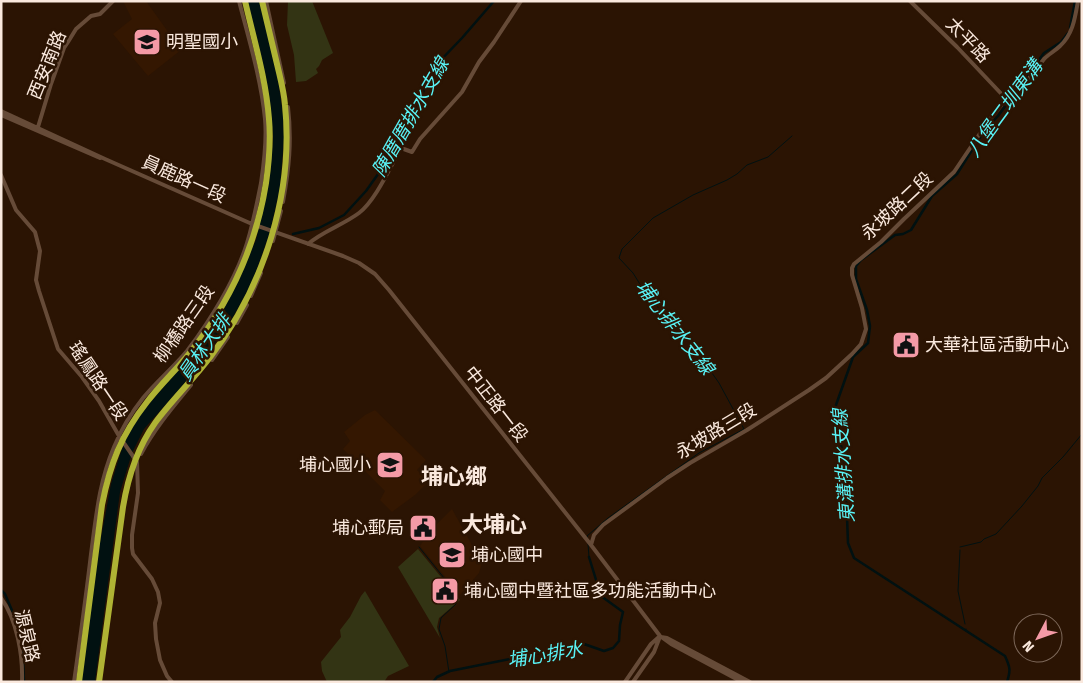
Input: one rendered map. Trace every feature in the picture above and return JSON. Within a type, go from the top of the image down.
[{"type":"highway","points":[[79,682],[102,505],[118,449],[131,425],[148,401],[188,355],[210,326],[239,274],[251,244],[261,208],[268,169],[269,121],[263,76],[250,21],[242,1]]},
{"type":"highway","points":[[100,682],[122,507],[132,468],[141,447],[155,423],[211,356],[239,314],[266,252],[279,205],[287,140],[285,103],[262,1]]},
{"type":"main road","name":"西安南路","points":[[38,127],[64,48],[76,29],[91,16],[100,14],[113,1]]},
{"type":"main road","name":"柳橋路三段","points":[[74,682],[100,487],[109,460],[119,436],[134,410],[186,352],[206,324],[239,263],[252,224],[263,169],[266,121],[242,1]]},
{"type":"main road","points":[[100,682],[125,507],[136,460],[160,422],[214,357],[242,314],[258,283],[274,232],[289,172],[291,137],[288,103],[283,71],[266,1]]},
{"type":"main road","points":[[308,244],[316,237],[358,214],[366,206],[401,148],[412,152],[420,139],[462,92],[479,62],[521,1]]},
{"type":"main road","name":"太平路","points":[[910,1],[1010,103],[1044,59],[1069,36],[1074,23],[1078,1]]},
{"type":"main road","name":"永坡路二段","points":[[861,344],[866,329],[852,276],[854,264],[881,242],[954,172],[987,123],[1006,99]]},
{"type":"main road","name":"員鹿路一段","points":[[1,113],[38,127],[105,159],[258,226]]},
{"type":"main road","name":"員鹿路一段","points":[[1,113],[97,158],[105,159]]},
{"type":"main road","name":"瑤鳳路一段","points":[[1,175],[16,210],[35,232],[40,251],[36,280],[38,291],[58,349],[82,377],[99,401],[123,443],[136,460]]},
{"type":"main road","name":"中正路一段","points":[[258,226],[359,263],[375,274],[591,545],[660,636]]},
{"type":"main road","name":"永坡路三段","points":[[591,545],[594,535],[621,511],[690,463],[748,430],[809,390],[826,378],[861,344]]},
{"type":"main road","points":[[136,460],[138,493],[132,548],[133,554],[152,579],[158,592],[160,602],[155,623],[156,639],[164,668],[172,682]]},
{"type":"main road","name":"源泉路","points":[[1,598],[5,603],[18,639],[22,682]]},
{"type":"main road","points":[[625,682],[651,644],[660,636]]},
{"type":"main road","points":[[633,682],[654,652],[660,636]]},
{"type":"main road","points":[[660,636],[671,644],[742,682]]},
{"type":"main road","points":[[660,636],[750,682]]},
{"type":"shaded area","name":"明聖國小","points":[[123,1],[146,1],[181,50],[148,76],[113,34],[132,19]]},
{"type":"shaded area","points":[[288,1],[312,1],[333,53],[322,60],[316,69],[318,73],[306,81],[296,82],[294,55],[287,25]]},
{"type":"shaded area","name":"埔心國小","points":[[375,410],[426,460],[417,470],[428,482],[415,495],[392,512],[380,500],[385,491],[343,449],[350,441],[344,432],[365,415]]},
{"type":"shaded area","name":"埔心國中","points":[[452,509],[482,563],[479,573],[460,595],[420,546],[429,532]]},
{"type":"shaded area","points":[[418,549],[460,600],[439,618],[437,627],[440,638],[398,567]]},
{"type":"shaded area","points":[[365,591],[409,666],[388,676],[384,682],[327,682],[322,671],[321,662],[341,637],[340,630]]},
{"type":"water","name":"員林大排","points":[[246,1],[260,1],[278,80],[283,114],[284,138],[280,188],[270,232],[252,283],[228,326],[183,385],[144,429],[132,453],[120,492],[95,682],[81,682],[96,564],[111,484],[124,442],[135,420],[190,356],[223,311],[256,240],[270,175],[273,137],[268,92]]},
{"type":"waterway","name":"陳厝厝排水支線","points":[[293,234],[319,228],[344,215],[366,191],[393,153],[437,64],[494,1]]},
{"type":"waterway","name":"八堡二圳東溝","points":[[1070,28],[1075,1]]},
{"type":"waterway","name":"東溝排水支線","points":[[1007,682],[1009,669],[1005,656],[854,558],[848,543],[845,465],[836,421],[836,405],[853,357],[868,343],[870,326],[867,310],[856,279],[856,266],[861,260],[895,235],[911,230],[932,196],[957,174],[984,131],[998,116],[1044,53],[1061,42],[1068,33]]},
{"type":"waterway","name":"埔心排水支線","points":[[587,538],[608,518],[699,453],[744,429],[719,383],[686,336],[648,297],[633,273],[619,258],[622,249],[653,218],[693,195],[727,180],[747,165],[768,157],[792,136]]},
{"type":"waterway","points":[[960,547],[981,542],[996,534],[1022,506],[1042,478],[1082,434]]},
{"type":"waterway","name":"埔心排水支線","points":[[588,544],[589,557]]},
{"type":"waterway","points":[[419,547],[453,589],[457,598],[456,604],[441,618],[439,629],[445,646],[449,672]]},
{"type":"waterway","points":[[960,550],[958,591],[965,624]]},
{"type":"waterway","name":"埔心排水","points":[[433,682],[437,677],[450,671],[584,644],[604,651],[613,648],[619,641],[623,612],[601,596],[589,557]]},
{"type":"waterway","points":[[1,590],[5,594],[22,634],[24,682]]},
{"type":"place","name":"明聖國小","points":[[147,42]]},
{"type":"place","name":"大華社區活動中心","points":[[906,345]]},
{"type":"place","name":"埔心國小","points":[[390,465]]},
{"type":"place","name":"埔心郵局","points":[[423,528]]},
{"type":"place","name":"埔心國中","points":[[452,555]]},
{"type":"place","name":"埔心國中暨社區多功能活動中心","points":[[445,591]]},
{"type":"district","name":"埔心鄉","points":[[454,476]]},
{"type":"district","name":"大埔心","points":[[494,524]]}]
